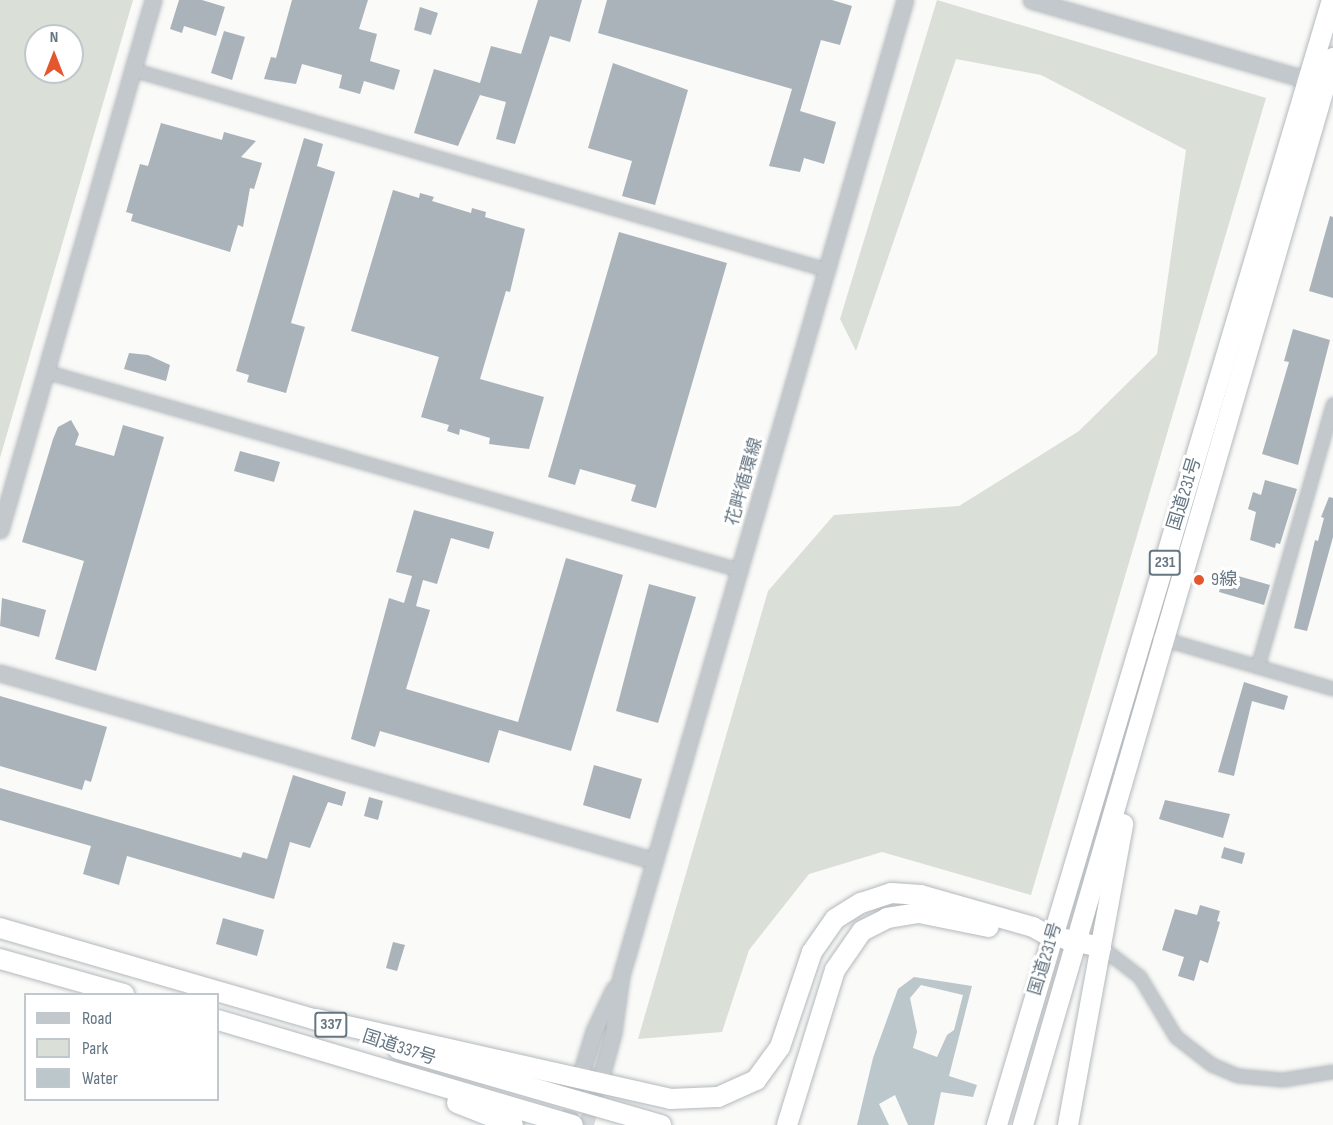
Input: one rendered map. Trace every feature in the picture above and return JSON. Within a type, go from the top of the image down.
[{"type":"highway","name":"国道231号","points":[[1322,84],[1332,0]]},
{"type":"highway","name":"国道231号","points":[[997,1125],[1053,938],[1153,637],[1322,84],[1333,58]]},
{"type":"highway","name":"国道231号","points":[[1068,1125],[1138,735],[1153,637]]},
{"type":"highway","name":"国道231号","points":[[1023,1125],[1138,735]]},
{"type":"highway","points":[[316,1019],[670,1099],[718,1097],[756,1080],[774,1055],[812,951],[835,919],[861,903],[891,893],[921,895],[1033,927],[1053,938]]},
{"type":"highway","points":[[787,1125],[835,970],[861,931],[887,918],[919,913],[1033,938],[1076,940],[1101,947]]},
{"type":"highway","name":"国道337号","points":[[0,928],[316,1019],[407,1052],[661,1125]]},
{"type":"highway","points":[[0,959],[120,993]]},
{"type":"highway","name":"国道337号","points":[[219,1020],[318,1047],[573,1125]]},
{"type":"highway","points":[[318,1047],[513,1125]]},
{"type":"street","points":[[0,530],[153,0]]},
{"type":"street","name":"花畔循環線","points":[[602,1073],[613,1033],[621,976],[905,0]]},
{"type":"street","points":[[1031,0],[1322,84]]},
{"type":"street","points":[[133,70],[827,270]]},
{"type":"street","points":[[46,372],[739,570]]},
{"type":"street","points":[[1258,667],[1333,405]]},
{"type":"street","points":[[1153,637],[1333,689]]},
{"type":"street","points":[[0,673],[655,861]]},
{"type":"street","points":[[1101,947],[1140,977],[1176,1037],[1212,1065],[1239,1076],[1283,1080],[1333,1072]]},
{"type":"street","name":"花畔循環線","points":[[583,1067],[594,1031],[621,976]]},
{"type":"green space","points":[[0,0],[133,0],[0,458]]},
{"type":"green space","points":[[937,0],[1266,98],[1031,895],[882,852],[809,874],[749,950],[722,1032],[638,1039],[768,591],[834,515],[959,506],[1079,431],[1157,354],[1186,150],[1041,75],[956,59],[856,351],[840,319]]},
{"type":"water","points":[[914,977],[972,986],[949,1076],[977,1085],[973,1097],[941,1092],[934,1125],[908,1125],[895,1095],[879,1104],[889,1125],[857,1125],[873,1058],[898,989]],"holes":[[[921,985],[963,995],[954,1030],[947,1035],[937,1057],[913,1048],[917,1032],[910,998]]]},
{"type":"building","points":[[179,0],[202,0],[225,7],[216,36],[184,26],[182,33],[170,29]]},
{"type":"building","points":[[292,0],[368,0],[359,29],[377,34],[370,61],[400,70],[394,90],[364,81],[360,94],[339,88],[342,75],[302,64],[296,84],[264,79],[271,57],[276,58]]},
{"type":"building","points":[[538,0],[582,0],[570,42],[550,36],[515,144],[496,139],[506,102],[480,95],[458,146],[414,133],[434,69],[480,83],[491,46],[521,54]]},
{"type":"building","points":[[607,0],[832,0],[852,6],[840,45],[821,40],[800,111],[836,122],[824,164],[804,158],[800,172],[769,166],[792,89],[598,33]]},
{"type":"building","points":[[420,7],[438,13],[431,35],[414,30]]},
{"type":"building","points":[[224,31],[245,37],[232,80],[211,73]]},
{"type":"building","points":[[613,63],[688,90],[655,205],[622,196],[632,161],[588,148]]},
{"type":"building","points":[[161,123],[222,140],[224,132],[256,141],[241,157],[262,163],[254,189],[250,188],[243,227],[238,225],[230,252],[131,221],[133,214],[126,212],[140,164],[148,166]]},
{"type":"building","points":[[304,138],[323,144],[317,166],[335,172],[291,323],[305,327],[286,393],[247,382],[249,375],[236,371]]},
{"type":"building","points":[[393,190],[419,198],[420,193],[434,197],[432,201],[471,213],[472,208],[486,212],[485,217],[525,229],[510,292],[506,291],[480,379],[544,397],[529,449],[489,444],[490,438],[460,429],[459,435],[447,431],[449,425],[421,417],[439,357],[351,331]]},
{"type":"building","points":[[1330,216],[1333,217],[1333,298],[1309,291]]},
{"type":"building","points":[[619,232],[727,263],[656,508],[631,501],[636,485],[580,469],[575,485],[548,477]]},
{"type":"building","points":[[1293,329],[1330,340],[1298,465],[1262,454],[1289,362],[1284,361]]},
{"type":"building","points":[[129,353],[148,355],[170,365],[166,381],[124,369]]},
{"type":"building","points":[[71,420],[79,434],[75,445],[114,456],[123,425],[164,437],[96,671],[55,659],[84,561],[22,542],[53,439],[58,427]]},
{"type":"building","points":[[240,451],[280,462],[274,482],[234,471]]},
{"type":"building","points":[[1265,480],[1297,489],[1280,544],[1276,543],[1275,548],[1250,540],[1256,512],[1248,509],[1253,492],[1261,495]]},
{"type":"building","points":[[1329,497],[1333,498],[1333,537],[1307,631],[1294,628],[1315,540],[1318,541],[1324,518],[1321,517]]},
{"type":"building","points":[[414,510],[494,532],[489,549],[451,538],[437,584],[423,580],[416,606],[430,610],[406,689],[518,722],[566,558],[623,575],[571,751],[499,730],[489,763],[380,731],[375,747],[351,739],[389,598],[404,603],[412,576],[396,572]]},
{"type":"building","points":[[1224,572],[1270,585],[1264,605],[1219,592]]},
{"type":"building","points":[[649,584],[696,597],[658,723],[616,711]]},
{"type":"building","points":[[2,598],[46,610],[39,637],[0,626]]},
{"type":"building","points":[[1244,682],[1288,696],[1284,710],[1252,701],[1234,776],[1218,772]]},
{"type":"building","points":[[0,696],[107,727],[91,782],[85,780],[82,790],[0,766]]},
{"type":"building","points":[[594,765],[642,779],[630,819],[583,805]]},
{"type":"building","points":[[293,775],[346,792],[342,806],[328,802],[310,848],[290,842],[274,899],[127,856],[119,885],[83,874],[91,846],[0,820],[0,788],[241,858],[243,852],[267,859]]},
{"type":"building","points":[[369,797],[383,801],[378,820],[364,816]]},
{"type":"building","points":[[1165,800],[1230,814],[1223,838],[1159,819]]},
{"type":"building","points":[[1224,847],[1245,853],[1242,864],[1221,858]]},
{"type":"building","points":[[1200,905],[1220,911],[1217,921],[1220,922],[1208,963],[1200,960],[1194,981],[1178,976],[1184,957],[1162,950],[1175,909],[1197,915]]},
{"type":"building","points":[[223,918],[264,930],[257,956],[216,944]]},
{"type":"building","points":[[393,942],[405,945],[397,971],[386,968]]},
{"type":"tunnel","points":[[567,1125],[582,1070]]},
{"type":"tunnel","points":[[586,1125],[602,1073]]},
{"type":"place","name":"9線","points":[[1199,580]]}]
